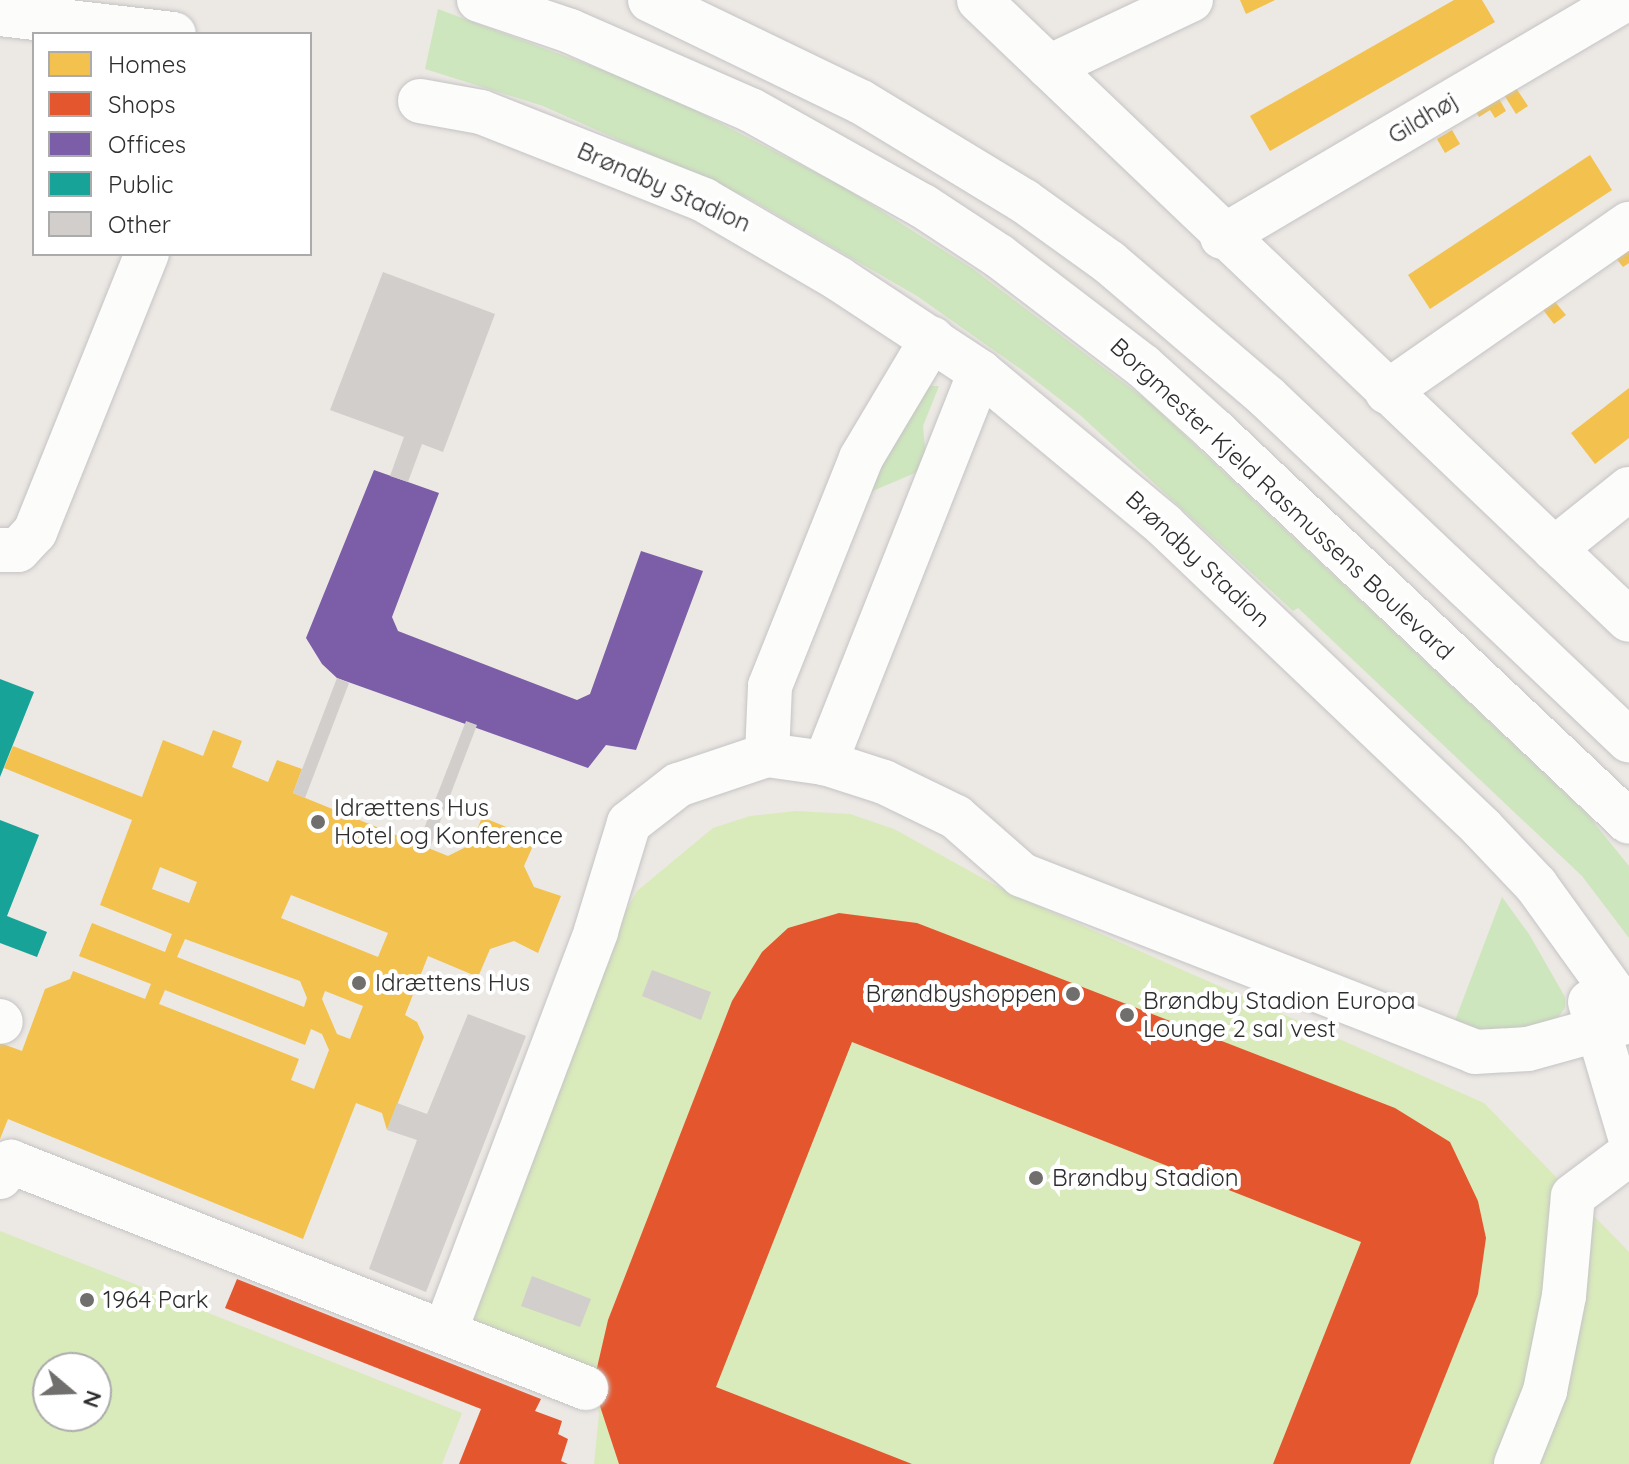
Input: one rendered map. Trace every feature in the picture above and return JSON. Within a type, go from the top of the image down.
[{"type":"street","name":"Borgmester Kjeld Rasmussens Boulevard","points":[[479,0],[579,10],[682,78],[835,154],[948,223],[1060,301],[1215,431],[1629,822]]},
{"type":"street","points":[[650,0],[861,102],[1024,201],[1109,262],[1267,397],[1629,740]]},
{"type":"street","points":[[979,0],[1222,237],[1629,620]]},
{"type":"street","points":[[1049,67],[1191,0]]},
{"type":"street","name":"Gildhøj","points":[[1222,237],[1625,0]]},
{"type":"street","points":[[0,14],[157,32]]},
{"type":"street","name":"Brøndby Stadion","points":[[420,101],[481,112],[704,200],[932,339],[980,372],[1164,525],[1482,828],[1536,885],[1569,931],[1619,1022],[1629,1134]]},
{"type":"street","points":[[1387,392],[1629,224]]},
{"type":"street","points":[[0,550],[18,550],[35,532],[146,256]]},
{"type":"street","points":[[767,755],[770,686],[861,458],[932,339]]},
{"type":"street","points":[[825,763],[980,372]]},
{"type":"street","points":[[1554,549],[1629,489]]},
{"type":"street","points":[[446,1329],[596,931],[629,823],[678,785],[767,755],[825,763],[884,782],[956,817],[1022,875],[1463,1048],[1496,1053],[1619,1022]]},
{"type":"street","points":[[1516,1464],[1545,1391],[1564,1296],[1573,1196],[1629,1154]]},
{"type":"street","points":[[0,1177],[11,1162],[446,1329],[586,1388]]},
{"type":"green space","points":[[438,9],[654,89],[842,186],[973,269],[1149,402],[1587,814],[1629,866],[1629,938],[1582,876],[1298,608],[1293,611],[1080,415],[917,296],[748,198],[543,106],[425,69]]},
{"type":"green space","points":[[929,386],[939,386],[923,426],[927,468],[863,495]]},
{"type":"green space","name":"Brøndby Stadion","points":[[796,811],[850,814],[894,829],[1013,895],[1484,1103],[1629,1252],[1629,1464],[594,1464],[599,1414],[593,1385],[460,1316],[609,942],[637,891],[713,828],[750,816]]},
{"type":"green space","points":[[1502,897],[1529,934],[1565,997],[1565,1008],[1558,1017],[1499,1042],[1451,1031]]},
{"type":"green space","name":"1964 Park","points":[[0,1231],[462,1413],[442,1464],[0,1464]]},
{"type":"building: Homes","points":[[1240,0],[1275,0],[1246,14]]},
{"type":"building: Homes","points":[[1454,0],[1482,0],[1495,22],[1270,151],[1250,116]]},
{"type":"building: Homes","points":[[1512,82],[1528,106],[1516,114],[1501,90]]},
{"type":"building: Homes","points":[[1494,90],[1506,111],[1495,118],[1490,110],[1479,117],[1471,104]]},
{"type":"building: Homes","points":[[1452,130],[1460,144],[1445,153],[1437,139]]},
{"type":"building: Homes","points":[[1590,155],[1612,190],[1430,309],[1408,275]]},
{"type":"building: Homes","points":[[1629,245],[1629,263],[1623,267],[1614,256]]},
{"type":"building: Homes","points":[[1551,297],[1566,315],[1554,324],[1540,306]]},
{"type":"building: Homes","points":[[1629,388],[1629,438],[1595,464],[1571,433]]},
{"type":"building: Homes","name":"Idrættens Hus","points":[[213,730],[242,741],[232,767],[268,782],[277,760],[302,769],[293,793],[448,856],[472,844],[482,817],[536,839],[524,866],[534,887],[561,896],[538,953],[514,941],[490,949],[478,977],[428,956],[405,1015],[417,1022],[424,1037],[387,1130],[382,1113],[356,1103],[303,1239],[8,1119],[0,1139],[0,1043],[22,1051],[45,989],[70,979],[73,971],[145,999],[151,984],[79,956],[92,923],[165,952],[172,934],[100,905],[132,820],[4,768],[13,746],[142,797],[163,740],[203,756]],"holes":[[[160,867],[197,882],[189,903],[152,889]],[[291,895],[388,933],[378,957],[281,918]],[[185,939],[300,981],[307,998],[304,1007],[177,957]],[[165,990],[305,1045],[311,1029],[322,1034],[329,1050],[314,1089],[291,1080],[299,1059],[159,1004]],[[325,991],[363,1006],[350,1039],[337,1034],[322,999]]]},
{"type":"building: Shops","points":[[839,913],[917,923],[1395,1108],[1450,1142],[1478,1201],[1486,1238],[1478,1294],[1410,1464],[1273,1464],[1361,1242],[852,1042],[716,1387],[912,1464],[619,1464],[593,1385],[608,1320],[732,1001],[762,952],[788,928]]},
{"type":"building: Shops","points":[[237,1279],[541,1399],[535,1411],[562,1421],[558,1434],[568,1439],[561,1461],[568,1464],[459,1464],[481,1409],[225,1308]]},
{"type":"building: Offices","points":[[374,470],[439,493],[392,617],[398,631],[577,700],[590,694],[641,551],[703,571],[636,750],[606,745],[588,768],[337,678],[322,664],[306,638]]},
{"type":"building: Public","points":[[0,679],[34,692],[0,777]]},
{"type":"building: Public","points":[[0,820],[39,835],[7,916],[47,932],[37,957],[0,943]]},
{"type":"building: Other","points":[[383,272],[495,314],[443,452],[422,444],[408,482],[390,476],[404,437],[330,410]]},
{"type":"building: Other","points":[[337,678],[349,683],[305,798],[293,793]]},
{"type":"building: Other","points":[[466,721],[477,725],[430,848],[418,844]]},
{"type":"building: Other","points":[[652,970],[711,992],[701,1020],[642,996]]},
{"type":"building: Other","name":"Idrættens Hus","points":[[468,1014],[526,1036],[426,1292],[369,1269],[417,1140],[387,1130],[397,1103],[427,1114]]},
{"type":"building: Other","points":[[532,1276],[591,1299],[580,1327],[521,1306]]},
{"type":"place","name":"Idrættens Hus Hotel og Konference","points":[[318,822]]},
{"type":"place","name":"Idrættens Hus","points":[[359,983]]},
{"type":"place","name":"Brøndbyshoppen","points":[[1073,994]]},
{"type":"place","name":"Brøndby Stadion Europa Lounge 2 sal vest","points":[[1127,1015]]},
{"type":"place","name":"Brøndby Stadion","points":[[1036,1178]]},
{"type":"place","name":"1964 Park","points":[[87,1300]]}]
